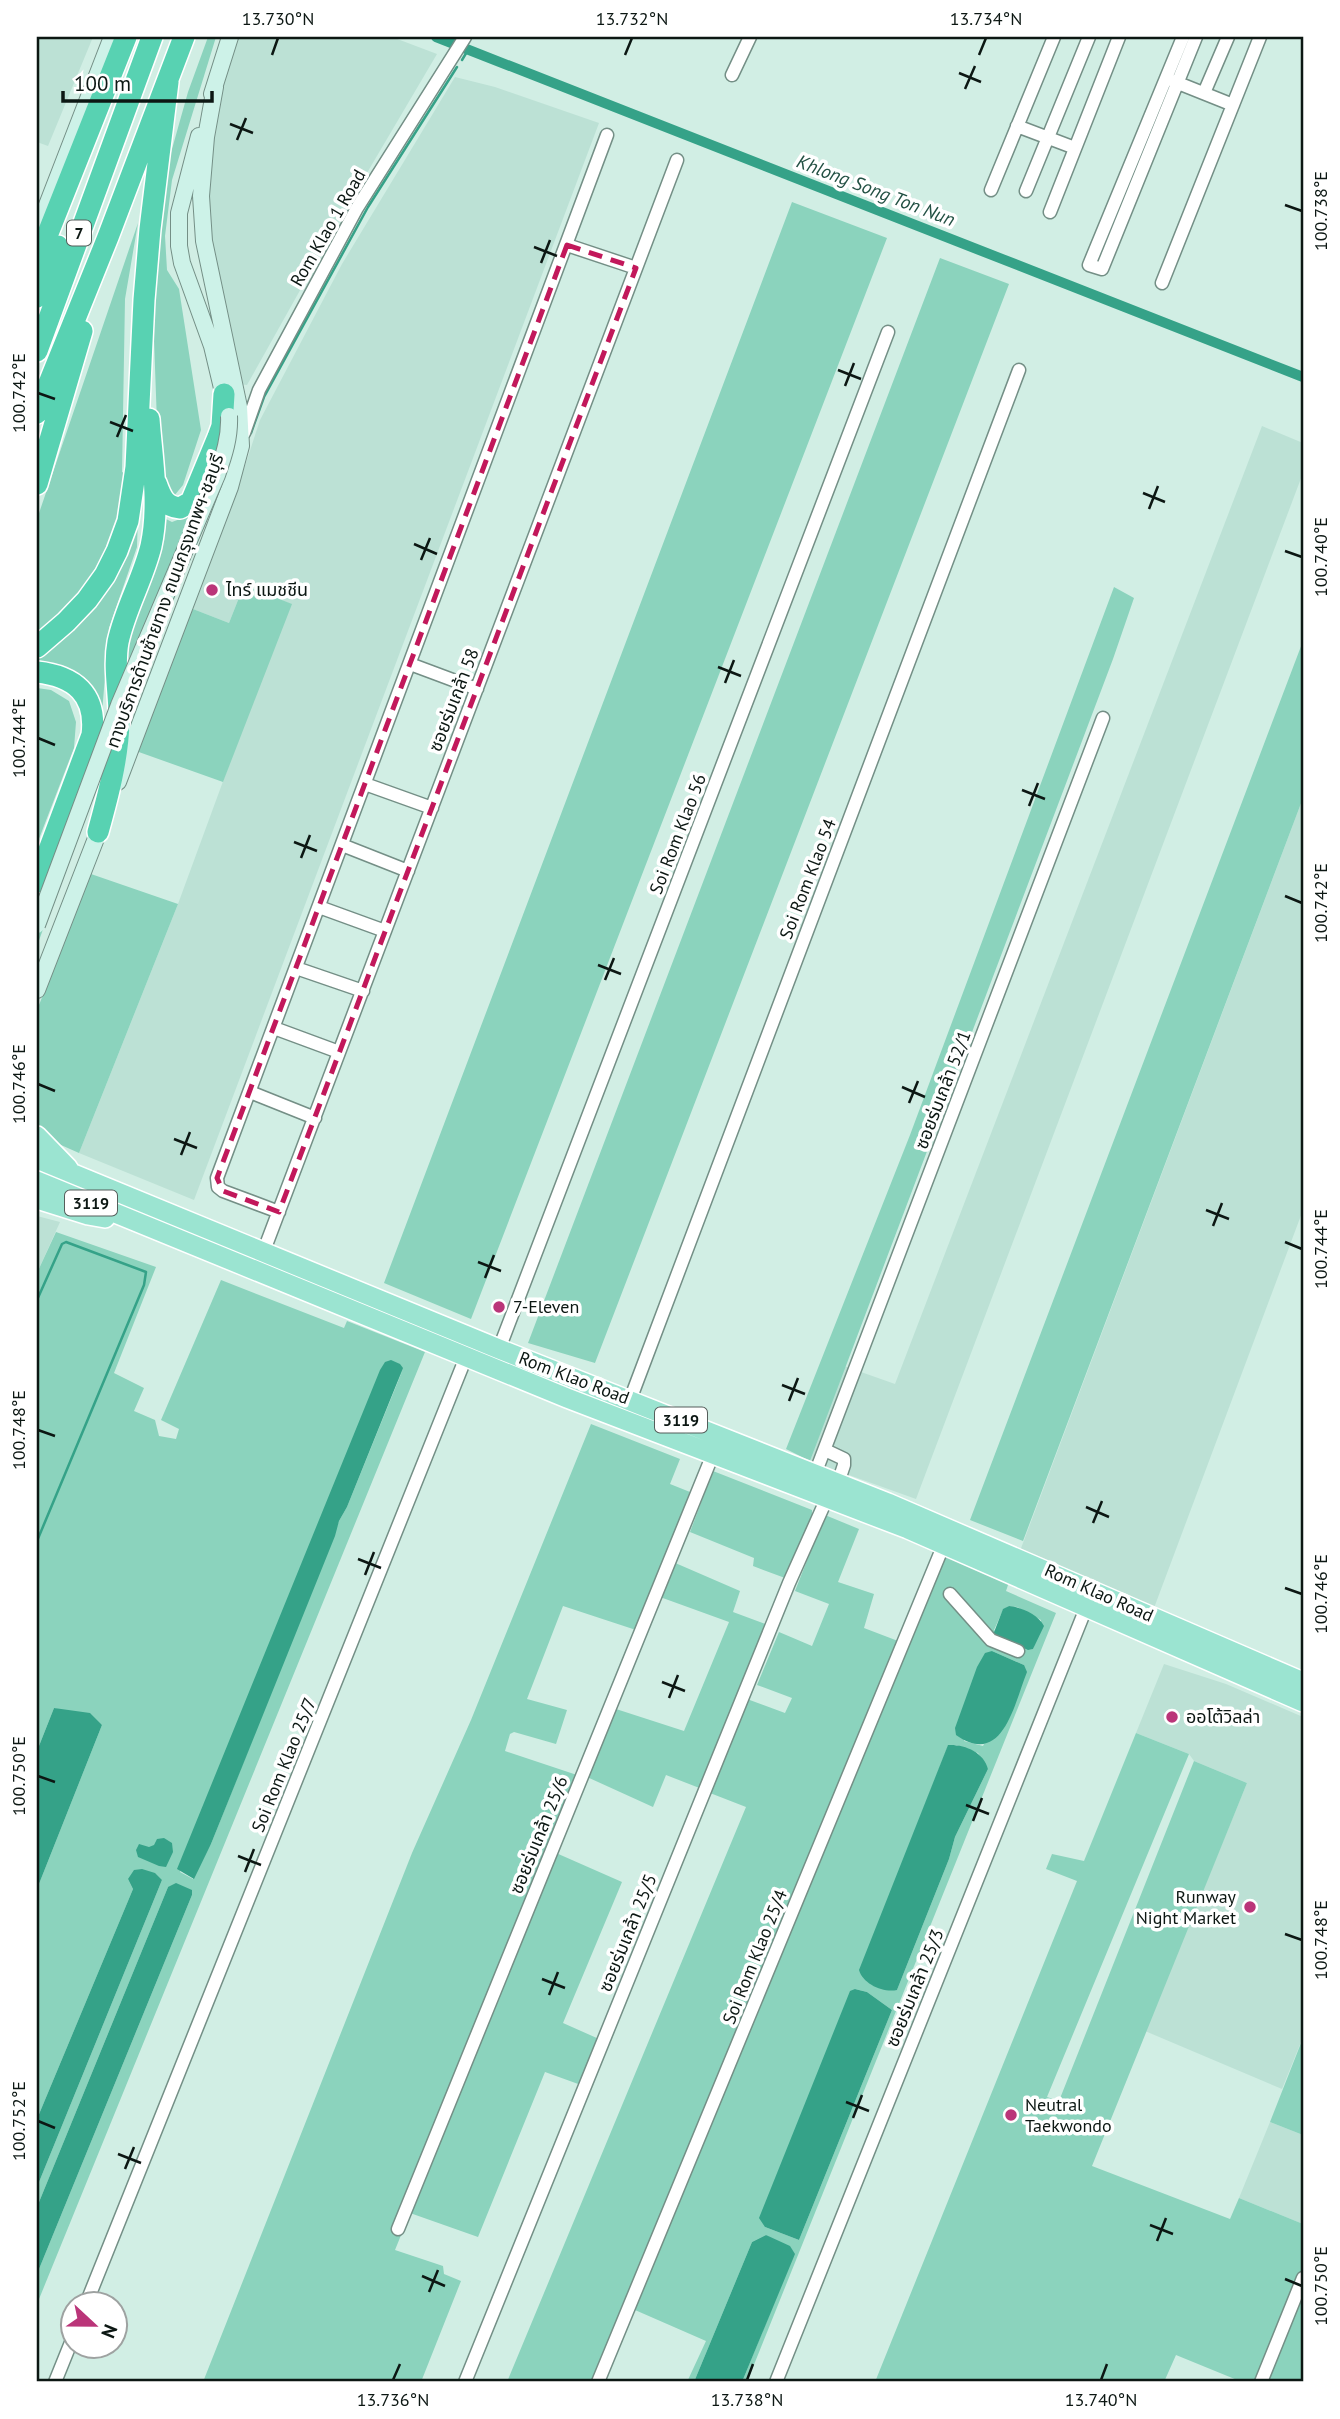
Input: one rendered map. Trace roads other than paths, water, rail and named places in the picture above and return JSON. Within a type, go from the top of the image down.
[{"type":"highway","points":[[37,261],[127,37]]},
{"type":"highway","name":"7","points":[[37,351],[152,37]]},
{"type":"highway","name":"7","points":[[37,413],[184,37]]},
{"type":"highway","points":[[37,647],[87,600],[105,575],[128,521],[133,494],[150,229],[168,82]]},
{"type":"highway","points":[[37,297],[97,153],[122,116]]},
{"type":"highway","points":[[37,484],[108,237]]},
{"type":"highway","points":[[98,832],[111,783],[118,738],[118,644],[151,545],[155,516],[154,478],[142,368]]},
{"type":"highway","points":[[154,478],[163,500],[168,505],[180,508],[191,502],[222,426],[229,390]]},
{"type":"highway","points":[[37,672],[55,674],[72,681],[84,692],[94,720],[93,735],[37,883]]},
{"type":"main road","points":[[37,231],[112,37]]},
{"type":"main road","name":"ทางบริการด้านซ้ายทาง ถนนกรุงเทพฯ-ชลบุรี","points":[[37,925],[120,705],[226,450],[230,429],[229,390],[187,276],[179,246],[179,214],[191,164],[230,37]]},
{"type":"main road","name":"ทางบริการด้านซ้ายทาง ถนนกรุงเทพฯ-ชลบุรี","points":[[37,990],[204,557],[234,475],[241,446],[204,241],[201,196],[206,137],[215,87]]},
{"type":"main road","points":[[187,276],[189,263],[194,257],[209,268]]},
{"type":"main road","points":[[37,1136],[73,1174]]},
{"type":"main road","name":"Rom Klao Road","points":[[37,1159],[499,1349],[815,1474],[833,1491],[944,1544],[1303,1702]]},
{"type":"main road","name":"Rom Klao Road","points":[[37,1181],[466,1357],[713,1454],[833,1491],[1020,1559],[1303,1682]]},
{"type":"main road","points":[[37,1199],[88,1215],[141,1222]]},
{"type":"street","name":"Rom Klao 1 Road","points":[[241,446],[259,390],[357,208],[465,37]]},
{"type":"street","points":[[732,75],[750,37]]},
{"type":"street","points":[[991,190],[1054,37]]},
{"type":"street","points":[[1026,191],[1089,37]]},
{"type":"street","points":[[1050,212],[1119,37]]},
{"type":"street","points":[[1183,37],[1172,80],[1102,269],[1089,265],[1172,80],[1196,37]]},
{"type":"street","points":[[1204,93],[1228,37]]},
{"type":"street","points":[[1162,283],[1260,37]]},
{"type":"street","points":[[1172,80],[1233,105]]},
{"type":"street","points":[[1017,125],[1075,148]]},
{"type":"street","points":[[279,1212],[223,1191],[216,1183],[607,135]]},
{"type":"street","name":"ซอยร่มเกล้า 58","points":[[263,1253],[677,160]]},
{"type":"street","points":[[566,245],[636,268]]},
{"type":"street","name":"Soi Rom Klao 56","points":[[499,1349],[888,332]]},
{"type":"street","name":"Soi Rom Klao 54","points":[[630,1400],[1019,370]]},
{"type":"street","points":[[229,390],[259,390]]},
{"type":"street","points":[[410,664],[477,689]]},
{"type":"street","name":"ซอยร่มเกล้า 52/1","points":[[815,1474],[1103,718]]},
{"type":"street","points":[[365,784],[432,808]]},
{"type":"street","points":[[342,845],[408,871]]},
{"type":"street","points":[[319,907],[385,931]]},
{"type":"street","points":[[296,968],[363,991]]},
{"type":"street","points":[[274,1028],[339,1052]]},
{"type":"street","points":[[250,1092],[315,1118]]},
{"type":"street","name":"Soi Rom Klao 25/7","points":[[92,2290],[466,1357]]},
{"type":"street","points":[[825,1450],[844,1459],[833,1491]]},
{"type":"street","name":"ซอยร่มเกล้า 25/6","points":[[398,2229],[713,1454]]},
{"type":"street","name":"ซอยร่มเกล้า 25/5","points":[[465,2382],[789,1583],[833,1491]]},
{"type":"street","name":"Soi Rom Klao 25/4","points":[[598,2382],[944,1544]]},
{"type":"street","points":[[950,1594],[991,1640],[1018,1651]]},
{"type":"street","name":"ซอยร่มเกล้า 25/3","points":[[776,2382],[1086,1608]]},
{"type":"street","points":[[1261,2382],[1303,2278]]},
{"type":"street","points":[[55,2382],[64,2360]]},
{"type":"waterway","name":"Khlong Song Ton Nun","points":[[436,37],[1303,377]]},
{"type":"waterway","points":[[462,60],[468,50]]},
{"type":"waterway","points":[[251,433],[264,397],[368,207],[457,67]]},
{"type":"waterway","points":[[37,1300],[62,1244],[66,1242],[146,1272],[144,1285],[37,1541]]},
{"type":"place","name":"ไทร์ แมชชีน","points":[[212,590]]},
{"type":"place","name":"7-Eleven","points":[[499,1307]]},
{"type":"place","name":"ออโต้วิลล่า","points":[[1172,1717]]},
{"type":"place","name":"Runway Night Market","points":[[1250,1907]]},
{"type":"place","name":"Neutral Taekwondo","points":[[1011,2115]]}]
